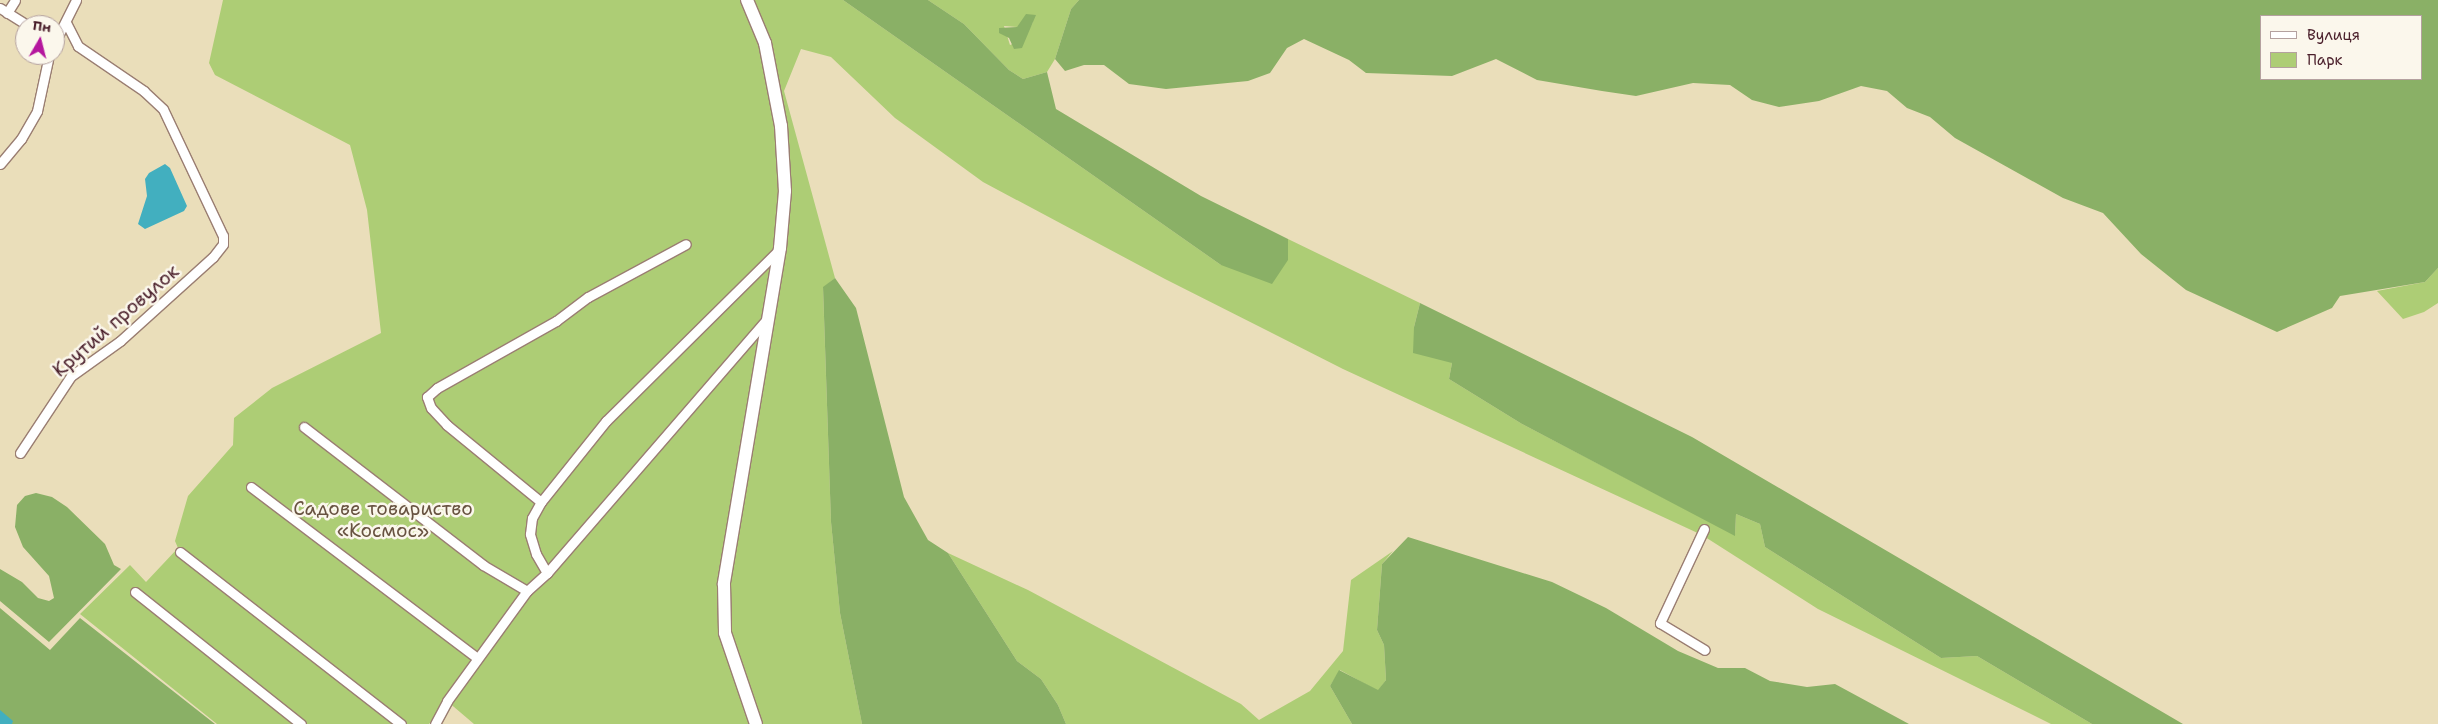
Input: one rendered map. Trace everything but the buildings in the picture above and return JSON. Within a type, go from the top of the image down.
[{"type":"street","points":[[15,0],[3,10],[15,18]]},
{"type":"street","points":[[65,27],[76,0]]},
{"type":"street","points":[[747,0],[766,43],[783,142],[785,191],[780,248],[727,566],[723,614],[730,652],[756,724]]},
{"type":"street","name":"Крутий провулок","points":[[20,453],[72,376],[120,341],[213,257],[223,244],[223,236],[163,108],[144,91],[78,46],[67,24]]},
{"type":"street","points":[[0,164],[21,139],[37,111],[47,65]]},
{"type":"street","points":[[541,502],[447,425],[431,408],[427,397],[437,388],[556,321],[588,297],[686,244]]},
{"type":"street","points":[[548,573],[536,554],[530,534],[532,518],[541,502],[606,420],[780,248]]},
{"type":"street","points":[[435,724],[447,701],[527,591],[548,573],[770,316]]},
{"type":"street","points":[[304,427],[468,554],[527,591]]},
{"type":"street","points":[[252,487],[477,658]]},
{"type":"street","points":[[1704,529],[1660,623],[1706,650]]},
{"type":"street","points":[[180,552],[401,724]]},
{"type":"street","points":[[135,592],[301,724]]},
{"type":"green space","name":"Садове товариство «Космос»","points":[[223,0],[843,0],[1221,265],[1288,260],[1288,239],[1420,303],[1414,327],[1452,363],[1449,379],[1522,424],[1735,535],[1736,514],[1760,524],[1765,547],[1941,658],[1977,656],[2092,724],[2051,724],[1818,609],[1702,535],[1343,369],[1165,279],[983,182],[895,118],[831,57],[801,49],[784,91],[835,278],[823,288],[831,522],[840,613],[862,724],[474,724],[447,701],[429,724],[217,724],[80,614],[130,565],[146,582],[178,548],[175,541],[188,496],[233,445],[234,418],[272,388],[381,333],[367,210],[350,145],[215,75],[209,63]]},
{"type":"green space","points":[[843,0],[928,0],[964,24],[1009,70],[1023,79],[1047,72],[1056,109],[1201,196],[1288,239],[1288,260],[1272,284],[1221,265]]},
{"type":"green space","points":[[928,0],[1079,0],[1071,9],[1055,59],[1047,72],[1023,79],[1009,70],[964,24]],"holes":[[[1033,22],[1024,39],[1010,45],[1004,26],[1017,27]]]},
{"type":"green space","points":[[1079,0],[2438,0],[2438,268],[2425,282],[2340,296],[2332,308],[2277,332],[2186,290],[2141,254],[2103,213],[2063,198],[1955,138],[1930,117],[1907,108],[1887,91],[1861,86],[1819,101],[1779,107],[1752,100],[1730,85],[1693,83],[1636,96],[1537,80],[1496,59],[1452,76],[1366,73],[1349,60],[1304,39],[1287,48],[1270,73],[1248,81],[1166,89],[1129,84],[1104,65],[1084,65],[1065,71],[1055,59],[1071,9]]},
{"type":"green space","points":[[1026,14],[1036,15],[1022,48],[1014,49],[1009,38],[999,33],[999,28],[1017,27]]},
{"type":"green space","points":[[2438,268],[2438,303],[2424,312],[2403,319],[2377,291],[2425,282]]},
{"type":"green space","points":[[835,278],[856,308],[904,497],[928,540],[948,553],[1017,661],[1041,679],[1058,705],[1066,724],[862,724],[840,613],[831,522],[823,287]]},
{"type":"green space","points":[[1420,303],[1692,437],[2183,724],[2092,724],[1977,656],[1941,658],[1765,547],[1760,524],[1736,514],[1735,536],[1522,424],[1449,379],[1452,363],[1413,353],[1414,327]]},
{"type":"green space","points":[[36,493],[52,497],[67,507],[105,544],[114,565],[121,569],[49,642],[0,601],[0,569],[22,582],[38,598],[49,601],[54,598],[49,576],[23,547],[15,527],[17,505],[25,496]]},
{"type":"green space","points":[[1408,537],[1552,582],[1606,608],[1678,651],[1718,668],[1745,668],[1770,681],[1807,687],[1835,684],[1909,724],[1352,724],[1330,686],[1339,670],[1378,690],[1386,680],[1384,645],[1377,630],[1382,564]]},
{"type":"green space","points":[[1393,551],[1382,564],[1377,630],[1384,645],[1386,680],[1378,691],[1340,670],[1330,686],[1352,724],[1066,724],[1058,705],[1041,679],[1017,661],[948,553],[1028,590],[1241,704],[1259,720],[1310,691],[1343,651],[1351,580]]},
{"type":"green space","points":[[0,608],[50,650],[80,618],[215,724],[0,724]]},
{"type":"water","points":[[165,164],[170,168],[187,206],[184,211],[145,229],[138,224],[147,196],[145,179],[149,173]]},
{"type":"water","points":[[0,710],[13,721],[12,724],[0,724]]}]
